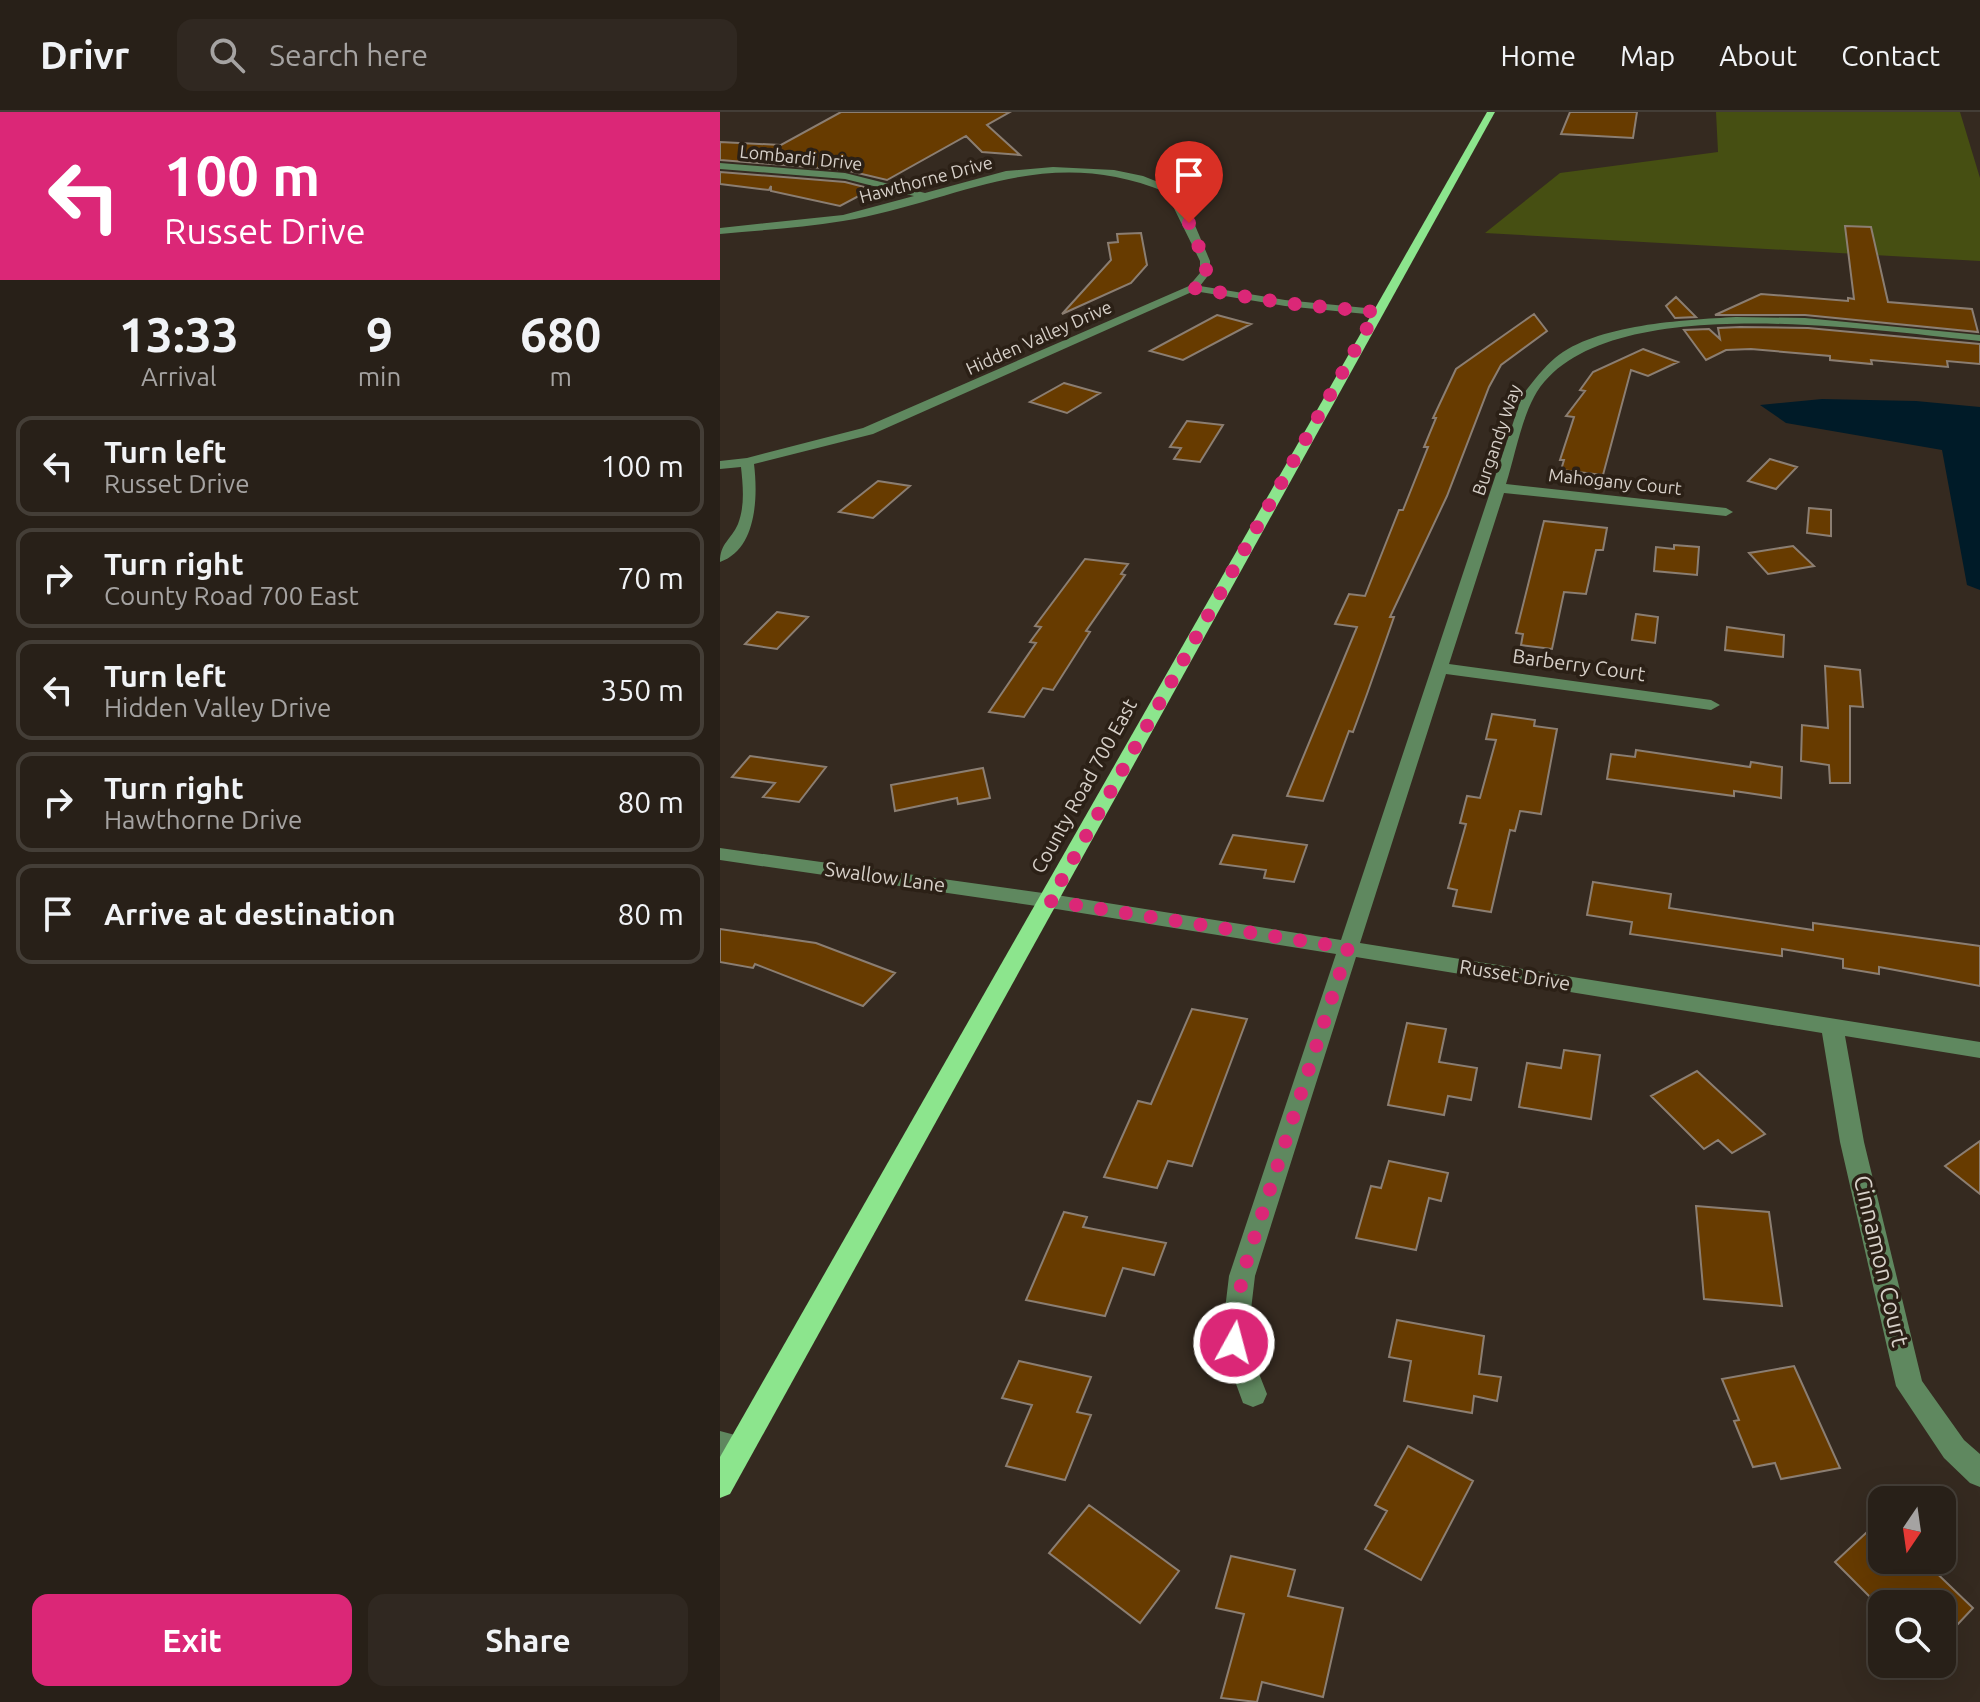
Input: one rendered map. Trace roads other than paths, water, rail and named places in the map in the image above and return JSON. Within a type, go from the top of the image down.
[{"type":"main road","name":"County Road 700 East","points":[[720,1484],[730,1446],[1050,901],[1376,312],[1491,112]]},
{"type":"street","name":"Lombardi Drive","points":[[720,166],[845,176],[925,196]]},
{"type":"street","name":"Hawthorne Drive","points":[[720,231],[843,218],[977,180],[1037,171],[1100,172],[1151,182],[1170,190],[1189,223],[1205,261],[1205,273],[1193,288]]},
{"type":"street","points":[[1193,288],[1285,303],[1376,312]]},
{"type":"street","name":"Hidden Valley Drive","points":[[720,465],[747,462],[868,431],[1193,288]]},
{"type":"street","name":"Burgandy Way","points":[[1253,1394],[1234,1343],[1242,1276],[1528,396],[1537,378],[1576,349],[1618,333],[1690,321],[1732,320],[1980,338]]},
{"type":"street","points":[[720,558],[749,518],[752,502],[747,462]]},
{"type":"street","name":"Mahogany Court","points":[[1500,488],[1726,512]]},
{"type":"street","name":"Barberry Court","points":[[1442,668],[1711,705]]},
{"type":"street","name":"Swallow Lane","points":[[720,854],[1050,901]]},
{"type":"street","name":"Russet Drive","points":[[1050,901],[1980,1050]]},
{"type":"street","name":"Cinnamon Court","points":[[1832,1026],[1852,1142],[1910,1386],[1954,1449],[1980,1473]]},
{"type":"water","points":[[1822,399],[1916,401],[1980,407],[1980,590],[1967,585],[1942,450],[1786,423],[1760,405]]}]
